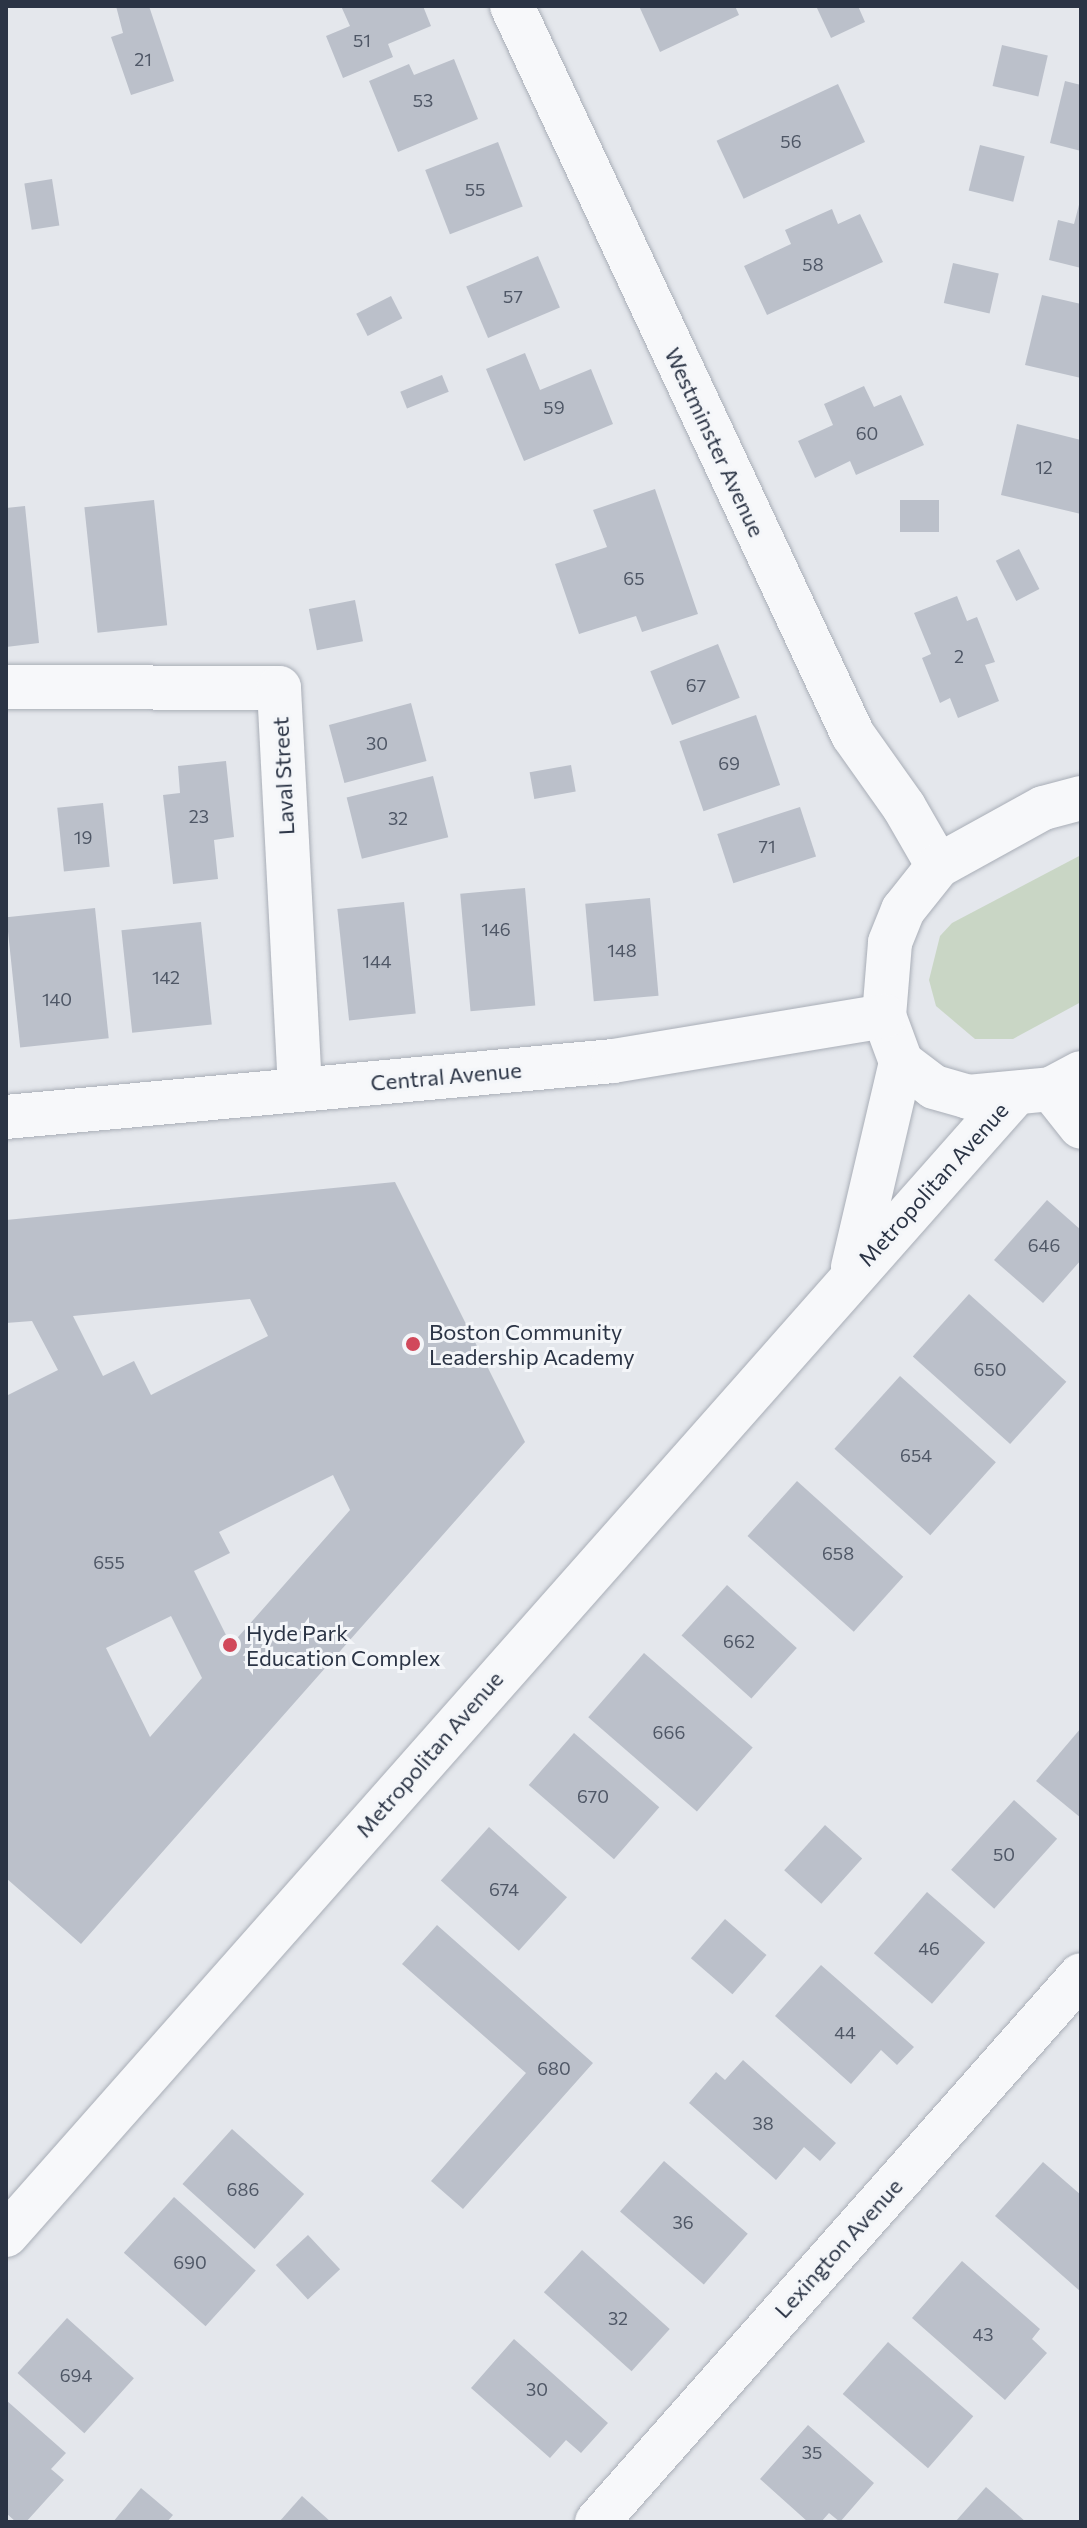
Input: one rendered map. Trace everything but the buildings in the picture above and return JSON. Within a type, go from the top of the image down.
[{"type":"street","name":"Westminster Avenue","points":[[512,6],[853,735],[904,807],[938,866]]},
{"type":"street","name":"Laval Street","points":[[6,687],[279,688],[300,1088]]},
{"type":"street","points":[[1081,798],[1043,808],[938,866],[903,910],[890,943],[884,1016],[901,1062],[934,1087],[968,1097],[1049,1085],[1081,1127]]},
{"type":"street","name":"Central Avenue","points":[[6,1117],[613,1061],[884,1016]]},
{"type":"street","name":"Metropolitan Avenue","points":[[851,1273],[901,1062]]},
{"type":"street","name":"Metropolitan Avenue","points":[[6,2235],[851,1273],[1049,1085]]},
{"type":"street","name":"Lexington Avenue","points":[[597,2522],[1081,1975]]},
{"type":"green space","points":[[1081,855],[1081,1002],[1013,1039],[975,1039],[936,1006],[929,980],[940,936],[952,923]]},
{"type":"place","name":"Boston Community Leadership Academy","points":[[413,1344]]},
{"type":"place","name":"Hyde Park Education Complex","points":[[230,1645]]}]
